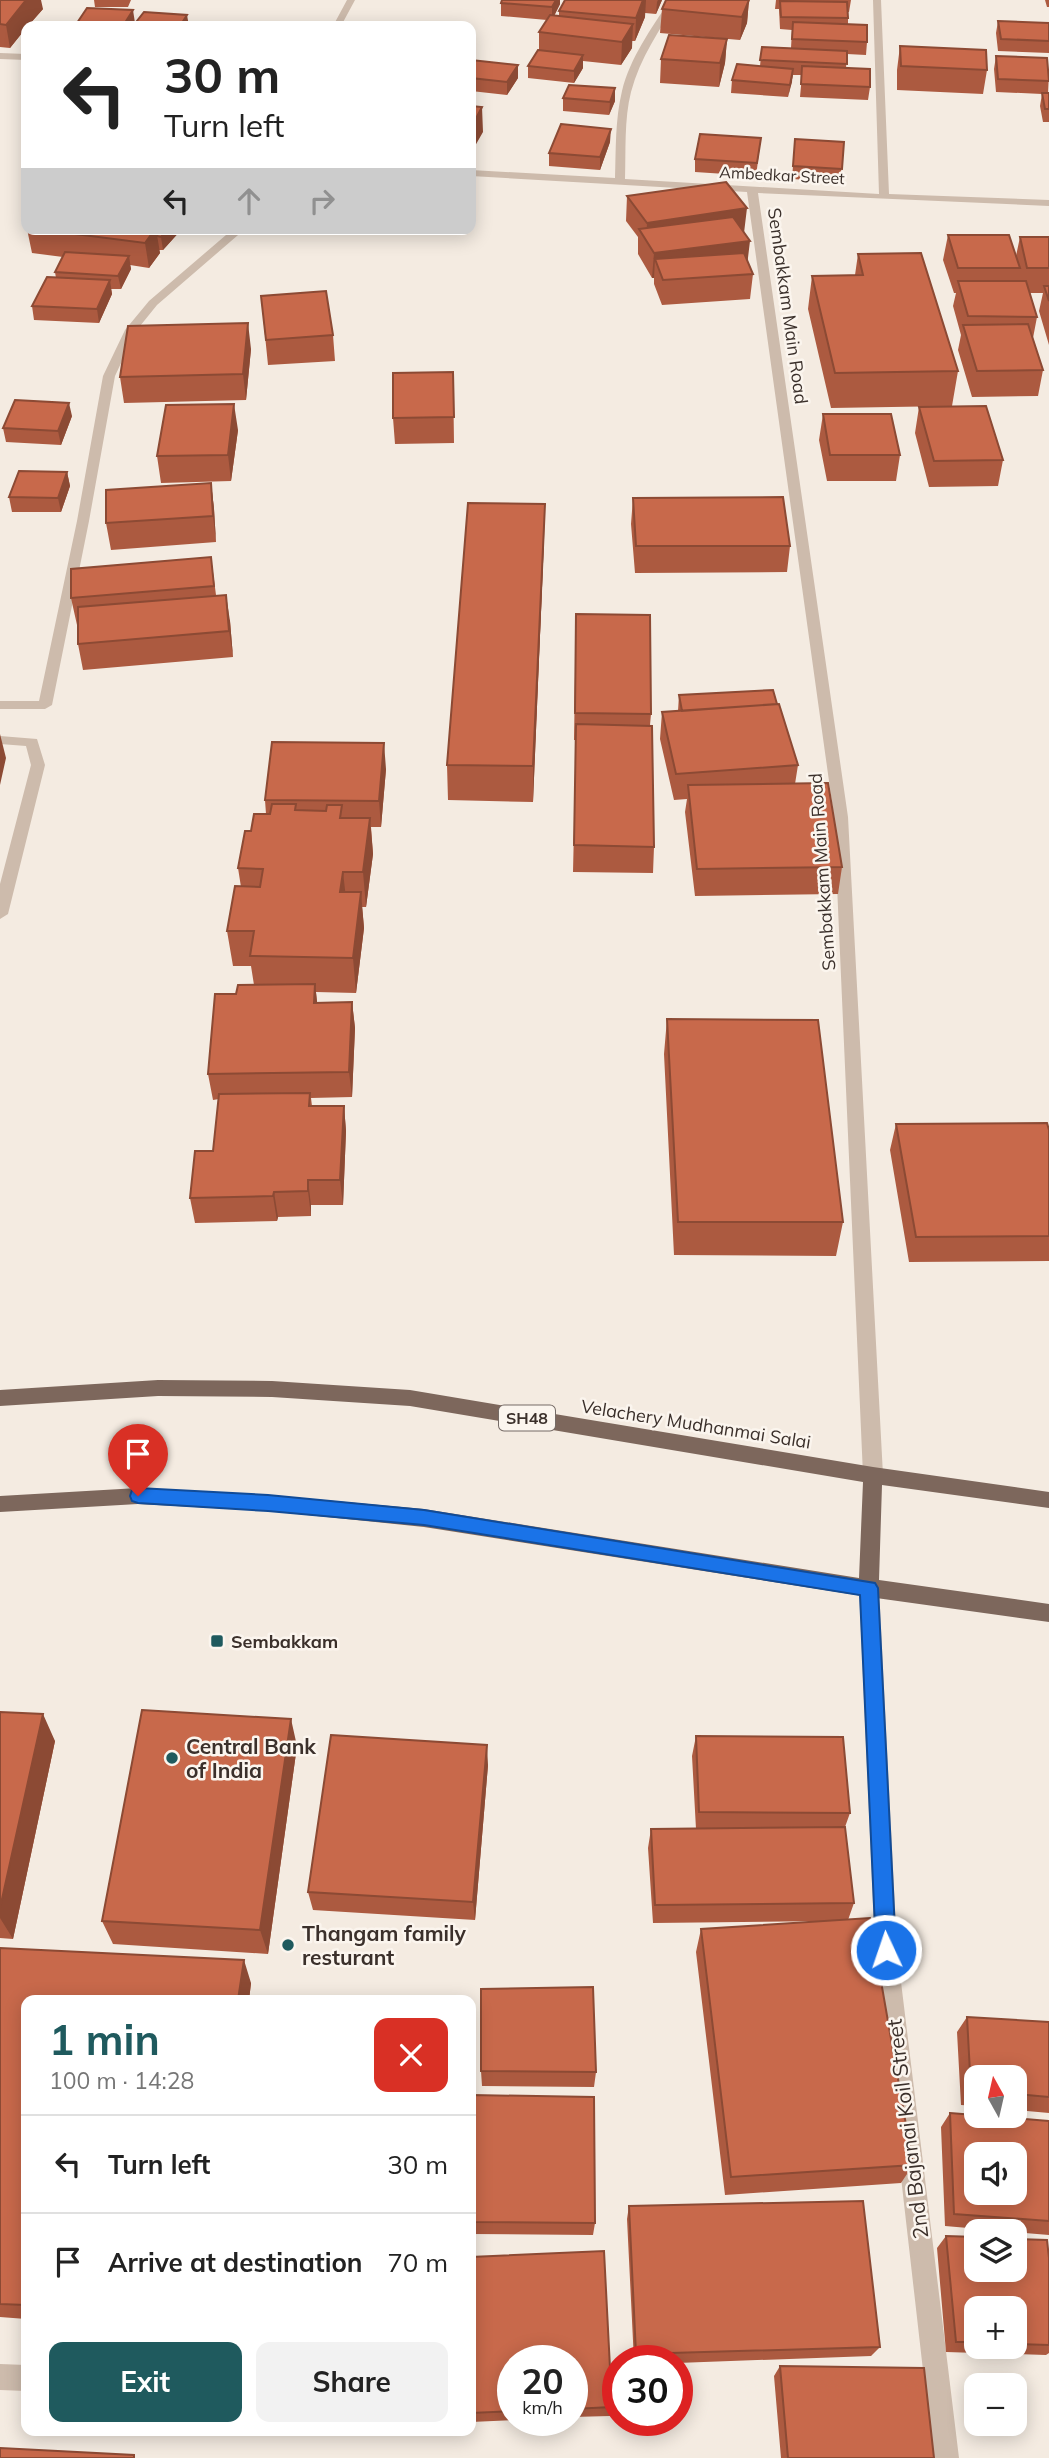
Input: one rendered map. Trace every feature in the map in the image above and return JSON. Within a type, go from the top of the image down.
[{"type":"main road","name":"Velachery Mudhanmai Salai","points":[[0,1398],[158,1388],[272,1389],[410,1398],[873,1475],[1049,1500]]},
{"type":"main road","points":[[869,1588],[873,1475]]},
{"type":"main road","points":[[0,1504],[138,1496],[268,1503],[424,1518],[869,1588],[1049,1613]]},
{"type":"street","points":[[340,21],[351,0]]},
{"type":"street","points":[[620,182],[621,136],[629,82],[674,0]]},
{"type":"street","points":[[877,0],[884,197]]},
{"type":"street","points":[[0,56],[21,57]]},
{"type":"street","name":"Ambedkar Street","points":[[476,173],[884,197],[1049,203]]},
{"type":"street","name":"Sembakkam Main Road","points":[[752,188],[841,817],[873,1475]]},
{"type":"street","points":[[0,705],[45,705],[83,521],[109,376],[131,330],[153,303],[233,235]]},
{"type":"street","points":[[0,740],[32,742],[38,765],[0,914]]},
{"type":"street","name":"2nd Bajanai Koil Street","points":[[869,1588],[886,1950],[946,2458]]},
{"type":"street","points":[[0,2376],[21,2378]]},
{"type":"building","points":[[0,0],[26,0],[6,25],[0,24]]},
{"type":"building","points":[[502,0],[556,0],[552,7],[501,3]]},
{"type":"building","points":[[565,0],[643,0],[636,18],[559,11]]},
{"type":"building","points":[[666,0],[749,0],[742,17],[662,9]]},
{"type":"building","points":[[780,1],[847,2],[848,18],[781,17]]},
{"type":"building","points":[[87,8],[133,10],[126,21],[78,21]]},
{"type":"building","points":[[144,12],[187,15],[183,21],[137,21]]},
{"type":"building","points":[[550,15],[633,24],[622,42],[539,32]]},
{"type":"building","points":[[998,21],[1049,23],[1049,41],[1001,39]]},
{"type":"building","points":[[793,22],[867,25],[867,42],[792,39]]},
{"type":"building","points":[[669,35],[727,39],[720,63],[661,59]]},
{"type":"building","points":[[900,46],[986,50],[987,70],[901,66]]},
{"type":"building","points":[[762,47],[847,51],[847,64],[760,60]]},
{"type":"building","points":[[538,50],[583,55],[574,71],[528,66]]},
{"type":"building","points":[[996,56],[1047,58],[1049,81],[998,79]]},
{"type":"building","points":[[476,61],[518,65],[507,82],[476,79]]},
{"type":"building","points":[[737,64],[793,69],[790,85],[732,80]]},
{"type":"building","points":[[802,66],[870,69],[870,87],[801,84]]},
{"type":"building","points":[[569,85],[615,88],[610,102],[563,98]]},
{"type":"building","points":[[1042,93],[1049,93],[1049,109],[1045,109]]},
{"type":"building","points":[[476,106],[482,107],[476,118]]},
{"type":"building","points":[[561,124],[611,129],[600,157],[549,153]]},
{"type":"building","points":[[700,134],[761,138],[757,163],[695,159]]},
{"type":"building","points":[[795,139],[844,142],[842,169],[793,166]]},
{"type":"building","points":[[726,182],[747,208],[647,223],[627,196]]},
{"type":"building","points":[[733,217],[750,241],[654,253],[639,229]]},
{"type":"building","points":[[83,235],[151,235],[145,243]]},
{"type":"building","points":[[948,235],[1009,235],[1020,268],[958,268]]},
{"type":"building","points":[[1020,237],[1049,237],[1049,268],[1027,268]]},
{"type":"building","points":[[65,252],[129,256],[118,276],[55,272]]},
{"type":"building","points":[[744,253],[753,274],[663,280],[655,259]]},
{"type":"building","points":[[921,253],[958,371],[835,373],[812,276],[863,275],[858,254]]},
{"type":"building","points":[[47,277],[110,280],[97,309],[32,306]]},
{"type":"building","points":[[958,281],[1026,281],[1037,317],[968,316]]},
{"type":"building","points":[[1044,286],[1049,286],[1049,301]]},
{"type":"building","points":[[326,291],[333,335],[266,340],[261,296]]},
{"type":"building","points":[[248,323],[243,374],[120,377],[128,326]]},
{"type":"building","points":[[1028,324],[1043,370],[977,371],[963,325]]},
{"type":"building","points":[[453,372],[454,417],[393,418],[393,373]]},
{"type":"building","points":[[15,400],[69,403],[58,431],[3,428]]},
{"type":"building","points":[[234,404],[228,455],[157,456],[166,405]]},
{"type":"building","points":[[986,406],[1003,460],[934,461],[919,407]]},
{"type":"building","points":[[823,414],[891,414],[900,455],[830,455]]},
{"type":"building","points":[[19,471],[67,472],[58,498],[9,497]]},
{"type":"building","points":[[211,483],[213,516],[106,523],[106,490]]},
{"type":"building","points":[[783,497],[790,546],[636,546],[633,498]]},
{"type":"building","points":[[468,503],[545,504],[533,766],[447,765]]},
{"type":"building","points":[[211,557],[214,586],[71,598],[71,569]]},
{"type":"building","points":[[226,595],[229,631],[78,644],[78,607]]},
{"type":"building","points":[[576,614],[650,615],[651,714],[575,713]]},
{"type":"building","points":[[773,690],[777,704],[682,711],[679,695]]},
{"type":"building","points":[[779,704],[798,765],[676,774],[662,712]]},
{"type":"building","points":[[576,724],[652,726],[654,847],[574,845]]},
{"type":"building","points":[[272,742],[384,743],[379,801],[265,800]]},
{"type":"building","points":[[828,783],[842,867],[697,869],[688,785]]},
{"type":"building","points":[[272,804],[296,804],[295,810],[326,811],[327,805],[342,805],[340,818],[370,818],[363,872],[343,872],[340,892],[361,892],[353,958],[250,956],[254,931],[227,931],[235,886],[260,887],[263,869],[238,868],[245,831],[251,831],[254,814],[270,814]]},
{"type":"building","points":[[315,984],[314,1003],[352,1002],[349,1072],[208,1074],[215,994],[236,994],[238,985]]},
{"type":"building","points":[[667,1019],[818,1020],[843,1222],[678,1222]]},
{"type":"building","points":[[310,1093],[309,1106],[344,1106],[340,1180],[308,1180],[308,1191],[274,1192],[273,1196],[190,1198],[195,1151],[213,1151],[219,1094]]},
{"type":"building","points":[[1047,1123],[1049,1236],[916,1237],[896,1124]]},
{"type":"building","points":[[142,1710],[291,1719],[260,1930],[102,1921]]},
{"type":"building","points":[[0,1712],[43,1714],[0,1908]]},
{"type":"building","points":[[331,1735],[487,1745],[473,1902],[308,1892]]},
{"type":"building","points":[[696,1736],[843,1737],[850,1813],[699,1812]]},
{"type":"building","points":[[845,1827],[854,1903],[655,1905],[651,1829]]},
{"type":"building","points":[[870,1918],[913,2165],[731,2177],[701,1929]]},
{"type":"building","points":[[0,1948],[244,1960],[239,1995],[21,1995],[21,2305],[0,2304]]},
{"type":"building","points":[[593,1987],[596,2072],[481,2071],[481,1989]]},
{"type":"building","points":[[967,2017],[1049,2022],[1049,2097],[1027,2095],[1027,2065],[970,2065]]},
{"type":"building","points":[[476,2095],[594,2097],[595,2223],[476,2222]]},
{"type":"building","points":[[950,2113],[964,2114],[964,2128],[1027,2128],[1027,2119],[1049,2121],[1049,2221],[954,2214]]},
{"type":"building","points":[[863,2201],[880,2347],[693,2352],[693,2345],[636,2345],[629,2206]]},
{"type":"building","points":[[946,2236],[964,2237],[964,2282],[1027,2282],[1027,2239],[1047,2240],[1049,2345],[1027,2344],[1027,2296],[964,2296],[964,2342],[956,2342]]},
{"type":"building","points":[[604,2251],[609,2345],[602,2345],[602,2408],[588,2408],[588,2345],[497,2345],[497,2412],[476,2413],[476,2257]]},
{"type":"building","points":[[780,2366],[924,2368],[934,2458],[788,2458]]},
{"type":"building","points":[[0,2448],[134,2455],[134,2458],[0,2458]]},
{"type":"place","name":"Sembakkam","points":[[217,1641]]},
{"type":"place","name":"Central Bank of India","points":[[172,1758]]},
{"type":"place","name":"Thangam family resturant","points":[[288,1945]]},
{"type":"route","points":[[138,1496],[268,1503],[424,1518],[869,1588],[886,1950]]}]
